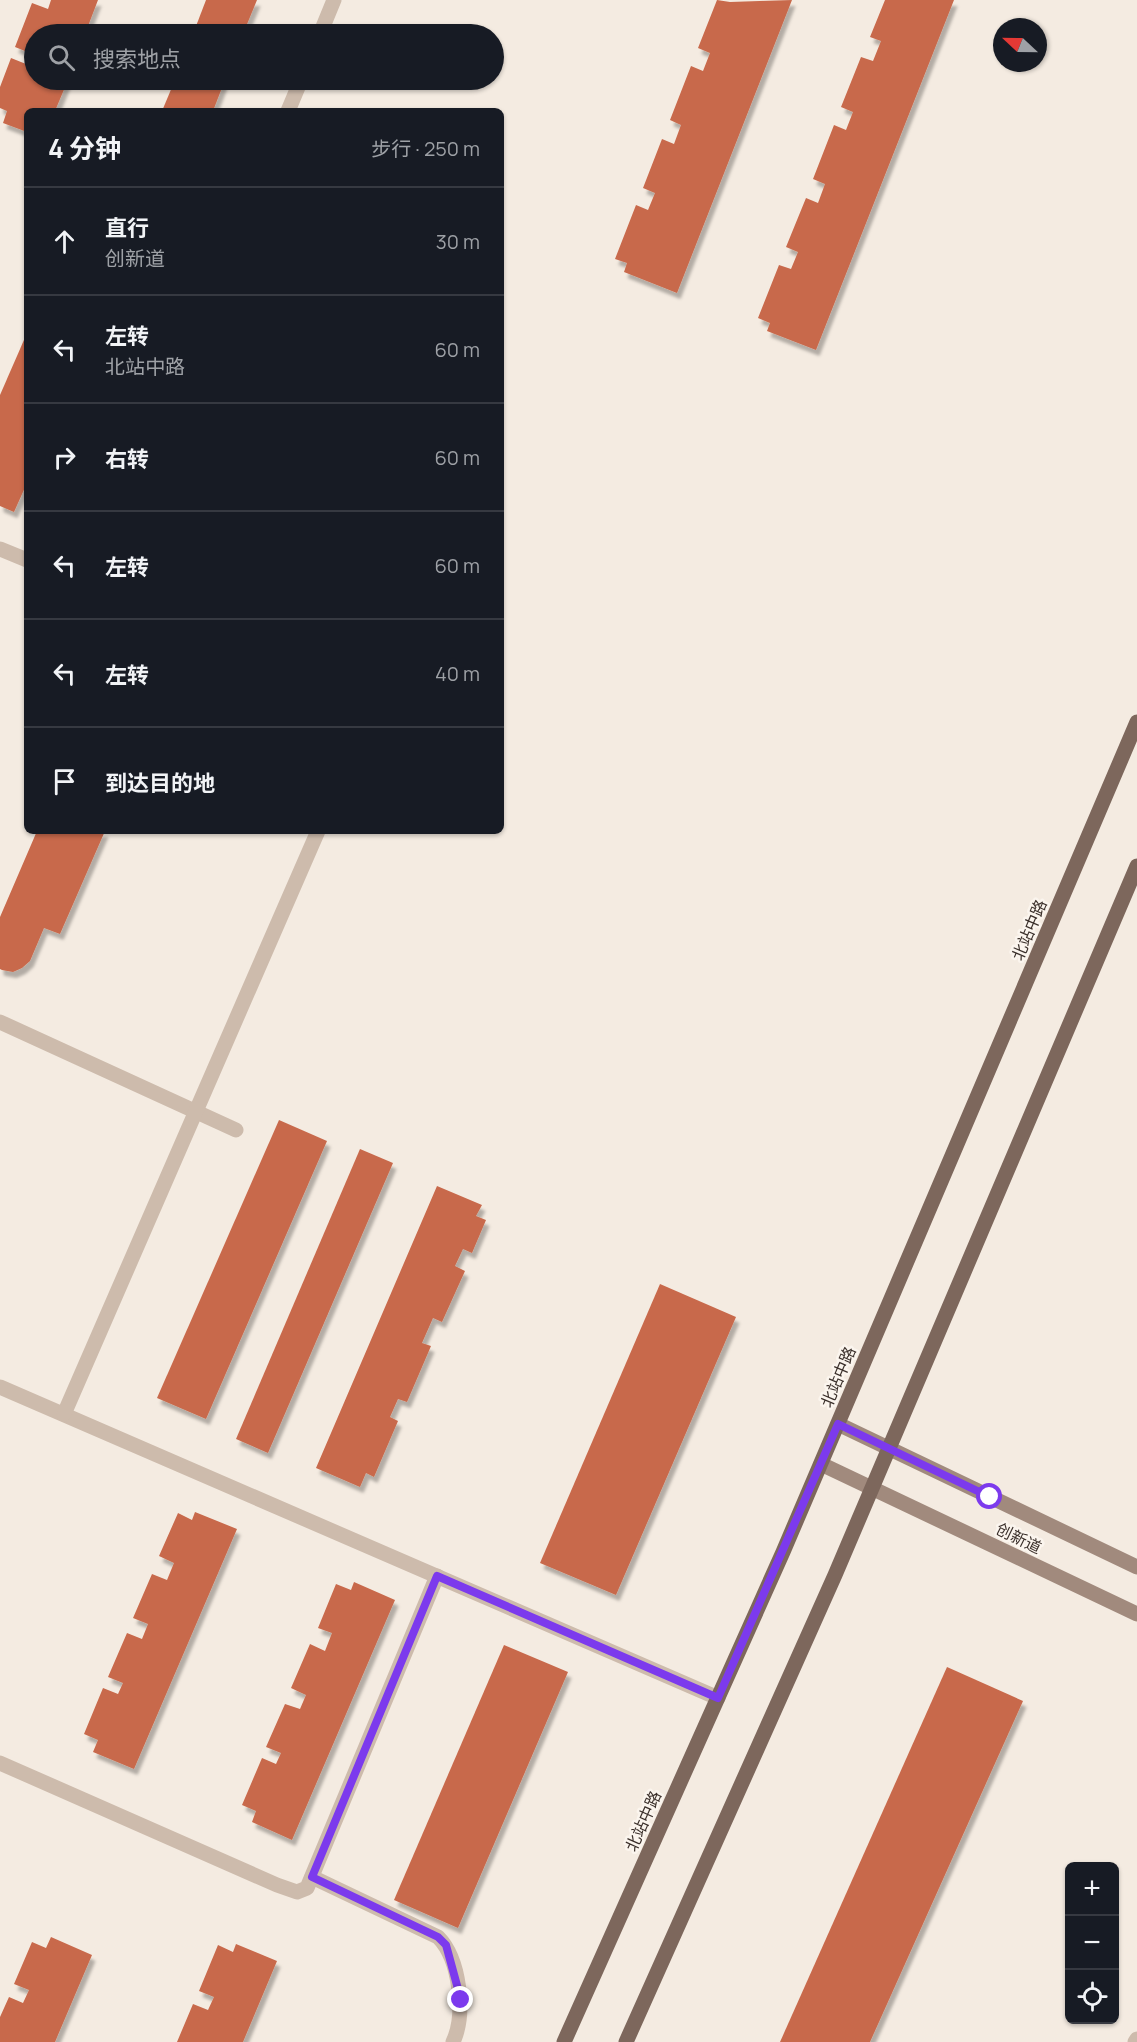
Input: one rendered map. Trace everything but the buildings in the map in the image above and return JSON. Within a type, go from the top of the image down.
[{"type":"main road","name":"北站中路","points":[[564,2042],[821,1464],[1137,722]]},
{"type":"main road","points":[[626,2042],[872,1488],[1137,866]]},
{"type":"street","name":"创新道","points":[[838,1424],[1137,1567]]},
{"type":"street","name":"创新道","points":[[821,1464],[1137,1614]]},
{"type":"lane","points":[[324,24],[334,0]]},
{"type":"lane","points":[[289,108],[297,90]]},
{"type":"lane","points":[[0,549],[24,559]]},
{"type":"lane","points":[[64,1414],[317,834]]},
{"type":"lane","points":[[0,1022],[236,1130]]},
{"type":"lane","points":[[0,1387],[718,1698]]},
{"type":"lane","points":[[0,1763],[277,1885],[297,1892],[308,1888],[437,1576]]},
{"type":"lane","points":[[312,1877],[438,1937],[446,1945],[461,2000],[460,2027],[453,2042]]},
{"type":"route","points":[[461,2000],[446,1945],[438,1937],[312,1877],[437,1576],[718,1698],[838,1424],[990,1497]]}]
